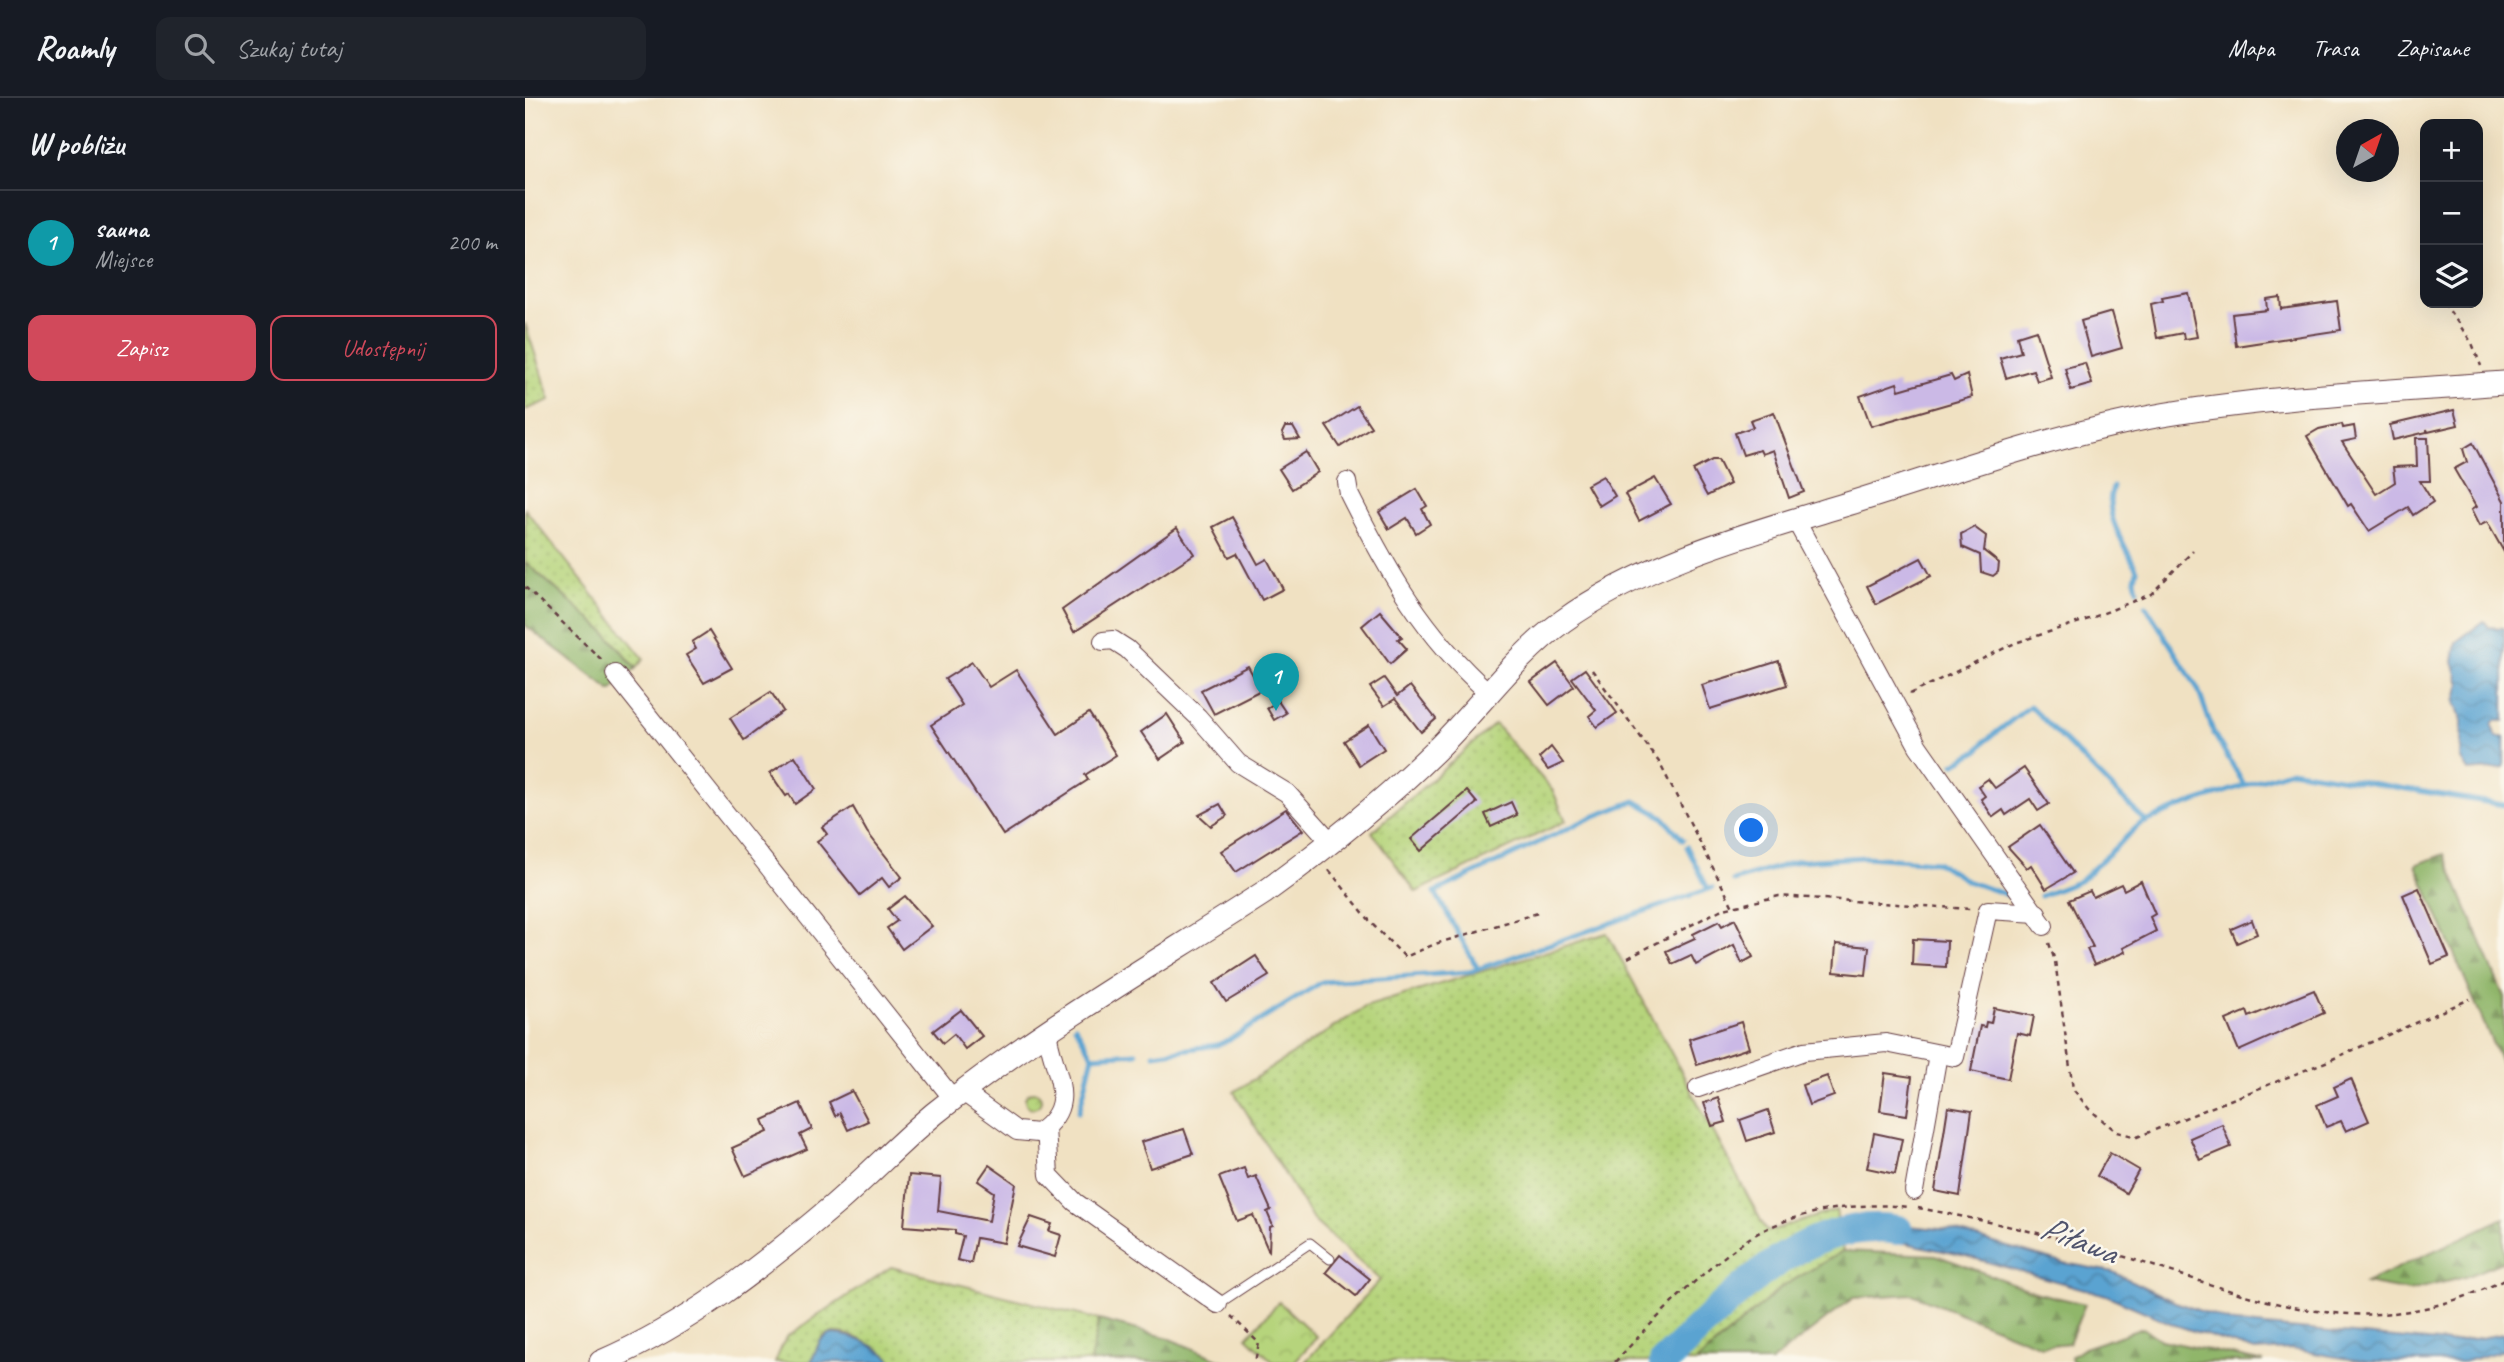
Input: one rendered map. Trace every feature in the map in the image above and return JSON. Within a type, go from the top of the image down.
[{"type":"street","points":[[601,1362],[667,1330],[723,1294],[834,1204],[936,1112],[1010,1054],[1265,892],[1409,775],[1532,647],[1564,620],[1659,566],[1795,519],[2053,440],[2151,417],[2260,401],[2496,384]]},
{"type":"street","points":[[1347,482],[1349,494],[1391,577],[1441,645],[1489,693]]},
{"type":"street","points":[[1795,519],[1918,746],[2040,920]]},
{"type":"street","points":[[1103,641],[1113,640],[1126,649],[1189,708],[1238,763],[1287,793],[1323,847]]},
{"type":"street","points":[[615,674],[959,1096],[1017,1131],[1038,1133],[1046,1128],[1054,1122],[1062,1104],[1062,1083],[1049,1046],[1047,1030]]},
{"type":"street","points":[[1697,1088],[1804,1051],[1886,1043],[1955,1057],[1988,910],[2040,920]]},
{"type":"street","points":[[1914,1191],[1938,1054]]},
{"type":"street","points":[[1046,1128],[1049,1175],[1075,1202],[1218,1304]]},
{"type":"lane","points":[[1218,1304],[1310,1243],[1330,1259]]},
{"type":"path","points":[[2448,308],[2496,384]]},
{"type":"path","points":[[1894,701],[2015,643],[2089,619],[2151,594],[2193,551]]},
{"type":"path","points":[[525,587],[569,625],[615,674]]},
{"type":"path","points":[[1592,670],[1659,762],[1733,907]]},
{"type":"path","points":[[1323,847],[1374,926],[1405,957],[1453,938],[1541,912]]},
{"type":"path","points":[[1628,958],[1720,910],[1779,896],[1988,910]]},
{"type":"path","points":[[2040,920],[2055,961],[2074,1089],[2089,1109],[2117,1132],[2137,1137],[2331,1060],[2470,999]]},
{"type":"path","points":[[1615,1362],[1686,1292],[1744,1242],[1808,1216],[1856,1205],[1917,1208],[1996,1224],[2133,1259],[2251,1297],[2317,1313],[2393,1315],[2416,1311],[2461,1299],[2504,1280]]},
{"type":"path","points":[[1218,1304],[1259,1343],[1255,1362]]},
{"type":"green space","points":[[525,323],[550,400],[525,410]]},
{"type":"green space","points":[[525,509],[644,659],[636,668],[606,633],[525,562]]},
{"type":"green space","points":[[525,562],[606,633],[636,668],[611,691],[525,625]]},
{"type":"green space","points":[[1495,724],[1553,791],[1566,821],[1416,892],[1372,832]]},
{"type":"green space","points":[[2444,854],[2504,997],[2504,1070],[2416,865]]},
{"type":"green space","points":[[1607,933],[1767,1232],[1836,1210],[1843,1251],[1782,1287],[1696,1362],[1305,1362],[1380,1280],[1313,1220],[1234,1092],[1365,1007]]},
{"type":"green space","points":[[1030,1092],[1036,1092],[1041,1100],[1039,1106],[1030,1108],[1025,1103],[1025,1097]]},
{"type":"green space","points":[[2504,1218],[2504,1261],[2465,1277],[2409,1291],[2365,1283]]},
{"type":"green space","points":[[1843,1251],[1936,1255],[2038,1293],[2085,1304],[2069,1343],[2041,1346],[1912,1294],[1853,1298],[1771,1362],[1696,1362],[1782,1287]]},
{"type":"green space","points":[[891,1267],[1099,1320],[1090,1362],[893,1362],[881,1351],[863,1341],[836,1333],[828,1334],[822,1339],[811,1362],[775,1362],[786,1337]]},
{"type":"green space","points":[[1279,1302],[1317,1337],[1294,1362],[1273,1362],[1247,1337]]},
{"type":"green space","points":[[1099,1320],[1165,1337],[1225,1362],[1090,1362]]},
{"type":"green space","points":[[2143,1328],[2161,1340],[2264,1362],[2072,1362],[2071,1357],[2084,1348]]},
{"type":"water","points":[[2484,621],[2489,627],[2504,628],[2504,721],[2494,721],[2492,726],[2496,737],[2504,737],[2504,768],[2468,771],[2460,758],[2462,721],[2455,702],[2460,684],[2453,662],[2456,642]]},
{"type":"water","points":[[1857,1223],[1950,1230],[2059,1262],[2113,1272],[2175,1302],[2234,1323],[2449,1343],[2504,1334],[2504,1350],[2463,1362],[2366,1362],[2291,1349],[2255,1351],[2175,1325],[2106,1295],[1962,1255],[1891,1240],[1858,1238]]},
{"type":"water","points":[[829,1334],[864,1342],[893,1362],[811,1362],[820,1341]]},
{"type":"building","points":[[2188,293],[2197,337],[2184,339],[2183,333],[2157,338],[2151,304],[2163,301],[2162,298]]},
{"type":"building","points":[[2280,297],[2281,309],[2337,301],[2341,330],[2236,346],[2232,314],[2267,310],[2266,299]]},
{"type":"building","points":[[2112,312],[2122,348],[2091,357],[2081,321]]},
{"type":"building","points":[[2036,330],[2051,377],[2037,381],[2033,370],[2006,378],[2000,358],[2021,352],[2017,336]]},
{"type":"building","points":[[2085,363],[2092,384],[2071,390],[2065,368]]},
{"type":"building","points":[[1951,375],[1954,381],[1967,375],[1972,397],[1871,426],[1860,396],[1897,383],[1899,390]]},
{"type":"building","points":[[1357,406],[1371,427],[1340,447],[1326,426]]},
{"type":"building","points":[[2454,410],[2458,425],[2428,432],[2427,429],[2427,432],[2393,440],[2390,425]]},
{"type":"building","points":[[1774,412],[1804,492],[1789,498],[1773,450],[1762,454],[1760,450],[1743,455],[1735,433],[1753,427],[1750,420]]},
{"type":"building","points":[[2342,424],[2343,428],[2354,426],[2356,439],[2342,442],[2376,494],[2395,482],[2393,467],[2417,466],[2416,438],[2428,438],[2430,481],[2420,481],[2433,502],[2413,515],[2408,507],[2369,531],[2351,504],[2348,506],[2307,436],[2319,429]]},
{"type":"building","points":[[1285,427],[1293,427],[1300,439],[1285,440],[1282,433]]},
{"type":"building","points":[[2473,443],[2504,501],[2504,552],[2487,522],[2479,526],[2471,510],[2476,507],[2454,469],[2467,462],[2463,449]]},
{"type":"building","points":[[1306,452],[1318,472],[1292,489],[1279,469]]},
{"type":"building","points":[[1712,460],[1718,460],[1730,484],[1707,496],[1693,470]]},
{"type":"building","points":[[1603,476],[1615,496],[1599,506],[1587,485]]},
{"type":"building","points":[[1655,478],[1671,504],[1639,521],[1625,494]]},
{"type":"building","points":[[1417,489],[1427,506],[1422,509],[1430,524],[1416,533],[1407,518],[1389,529],[1379,512]]},
{"type":"building","points":[[1232,517],[1258,564],[1267,559],[1283,589],[1262,600],[1237,553],[1229,557],[1213,527]]},
{"type":"building","points":[[1974,527],[1986,536],[1984,551],[1999,563],[1998,572],[1993,576],[1981,572],[1980,555],[1962,547],[1961,534]]},
{"type":"building","points":[[1177,528],[1194,554],[1074,632],[1062,610]]},
{"type":"building","points":[[1921,558],[1931,576],[1876,604],[1867,586]]},
{"type":"building","points":[[1380,611],[1402,637],[1398,639],[1407,649],[1390,664],[1362,626]]},
{"type":"building","points":[[709,631],[732,668],[704,683],[686,655],[696,649],[692,642]]},
{"type":"building","points":[[1779,661],[1787,685],[1710,709],[1702,685]]},
{"type":"building","points":[[972,662],[989,687],[1016,670],[1058,734],[1089,713],[1116,755],[1085,775],[1088,780],[1003,835],[931,725],[962,705],[945,679]]},
{"type":"building","points":[[1557,663],[1574,686],[1549,705],[1531,682]]},
{"type":"building","points":[[1248,666],[1261,690],[1214,714],[1201,690]]},
{"type":"building","points":[[1585,669],[1617,713],[1597,727],[1589,716],[1596,710],[1572,678]]},
{"type":"building","points":[[1384,678],[1397,696],[1410,686],[1436,719],[1421,732],[1395,699],[1384,706],[1370,687]]},
{"type":"building","points":[[771,692],[783,711],[744,740],[730,718]]},
{"type":"building","points":[[1278,701],[1286,713],[1274,720],[1267,708]]},
{"type":"building","points":[[1167,714],[1185,742],[1160,759],[1141,732]]},
{"type":"building","points":[[1369,725],[1384,749],[1359,765],[1344,741]]},
{"type":"building","points":[[1551,747],[1563,763],[1548,770],[1539,758]]},
{"type":"building","points":[[795,756],[816,789],[795,804],[770,773]]},
{"type":"building","points":[[2024,768],[2049,804],[2038,811],[2030,799],[2006,815],[2003,810],[1993,817],[1981,799],[1985,796],[1978,786],[1988,779],[1995,788]]},
{"type":"building","points":[[1467,791],[1477,803],[1421,851],[1411,839]]},
{"type":"building","points":[[1511,802],[1517,815],[1491,827],[1485,814]]},
{"type":"building","points":[[1220,804],[1227,816],[1211,826],[1199,815]]},
{"type":"building","points":[[853,807],[867,832],[902,877],[889,887],[882,878],[860,895],[817,841],[827,834],[822,827]]},
{"type":"building","points":[[1286,809],[1303,830],[1236,872],[1221,851]]},
{"type":"building","points":[[2040,825],[2073,873],[2046,889],[2031,865],[2027,868],[2008,847]]},
{"type":"building","points":[[2141,881],[2155,914],[2150,917],[2156,931],[2123,948],[2125,952],[2094,965],[2087,949],[2093,947],[2069,900],[2090,891],[2093,897],[2121,884],[2124,890]]},
{"type":"building","points":[[2419,888],[2449,957],[2432,964],[2403,895]]},
{"type":"building","points":[[905,896],[932,926],[902,949],[887,928],[897,921],[888,909]]},
{"type":"building","points":[[1735,919],[1753,957],[1742,963],[1734,945],[1696,965],[1691,955],[1672,964],[1666,951],[1695,938],[1693,934],[1719,921],[1722,926]]},
{"type":"building","points":[[2252,920],[2257,934],[2237,943],[2231,929]]},
{"type":"building","points":[[1913,939],[1947,941],[1946,967],[1912,965]]},
{"type":"building","points":[[1836,944],[1869,947],[1866,975],[1834,972]]},
{"type":"building","points":[[1256,956],[1269,976],[1226,1002],[1214,983]]},
{"type":"building","points":[[2314,990],[2324,1013],[2239,1051],[2226,1020],[2247,1011],[2249,1017]]},
{"type":"building","points":[[1994,1008],[2034,1016],[2030,1036],[2017,1033],[2008,1079],[1971,1071],[1980,1026],[1985,1027],[1986,1022],[1991,1023]]},
{"type":"building","points":[[961,1010],[982,1036],[965,1049],[954,1034],[943,1043],[933,1031]]},
{"type":"building","points":[[1741,1022],[1749,1048],[1697,1065],[1689,1039]]},
{"type":"building","points":[[1885,1073],[1912,1077],[1907,1115],[1880,1111]]},
{"type":"building","points":[[1827,1076],[1834,1096],[1809,1105],[1802,1085]]},
{"type":"building","points":[[2351,1079],[2369,1121],[2346,1131],[2341,1121],[2326,1127],[2317,1105],[2338,1096],[2334,1087]]},
{"type":"building","points":[[852,1091],[868,1121],[848,1130],[840,1113],[835,1116],[829,1102]]},
{"type":"building","points":[[1718,1098],[1726,1122],[1712,1126],[1704,1103]]},
{"type":"building","points":[[800,1103],[812,1129],[800,1135],[807,1149],[745,1176],[732,1148],[768,1132],[763,1120]]},
{"type":"building","points":[[1948,1107],[1972,1111],[1960,1196],[1935,1191]]},
{"type":"building","points":[[1768,1110],[1775,1132],[1747,1141],[1740,1120]]},
{"type":"building","points":[[2222,1124],[2231,1147],[2200,1160],[2190,1138]]},
{"type":"building","points":[[1184,1129],[1193,1154],[1150,1168],[1141,1142]]},
{"type":"building","points":[[1874,1133],[1902,1139],[1895,1174],[1867,1168]]},
{"type":"building","points":[[2110,1153],[2139,1170],[2126,1193],[2097,1176]]},
{"type":"building","points":[[989,1165],[1016,1184],[1004,1243],[976,1238],[971,1263],[957,1260],[963,1236],[955,1234],[955,1230],[904,1226],[909,1175],[941,1178],[938,1211],[989,1221],[994,1192],[978,1181]]},
{"type":"building","points":[[1244,1168],[1248,1179],[1256,1176],[1271,1210],[1267,1212],[1273,1226],[1270,1227],[1269,1252],[1253,1215],[1237,1221],[1219,1177]]},
{"type":"building","points":[[1031,1217],[1052,1224],[1049,1231],[1061,1235],[1055,1257],[1017,1246]]},
{"type":"building","points":[[1340,1255],[1370,1279],[1356,1296],[1326,1272]]},
{"type":"waterway","points":[[2113,487],[2110,508],[2121,540],[2137,570],[2137,589]]},
{"type":"waterway","points":[[2146,606],[2198,689],[2214,734],[2245,786]]},
{"type":"waterway","points":[[1954,764],[1979,750],[1984,742],[2030,706],[2146,822]]},
{"type":"waterway","points":[[2041,896],[2080,881],[2140,824],[2180,807],[2291,770],[2504,805]]},
{"type":"waterway","points":[[1478,969],[1435,892],[1590,818],[1635,801],[1663,817],[1683,840]]},
{"type":"waterway","points":[[1687,847],[1708,889]]},
{"type":"waterway","points":[[1733,881],[1798,861],[1866,857],[1937,862],[1967,881],[2013,897]]},
{"type":"waterway","points":[[1154,1054],[1217,1045],[1229,1040],[1322,982],[1469,972],[1712,888]]},
{"type":"waterway","points":[[1075,1026],[1093,1056]]},
{"type":"waterway","points":[[1079,1112],[1093,1056],[1136,1053]]},
{"type":"waterway","name":"Piława","points":[[1664,1362],[1740,1290],[1798,1249],[1830,1235],[1863,1228],[1898,1230]]},
{"type":"place","name":"sauna","points":[[1276,711]]}]
